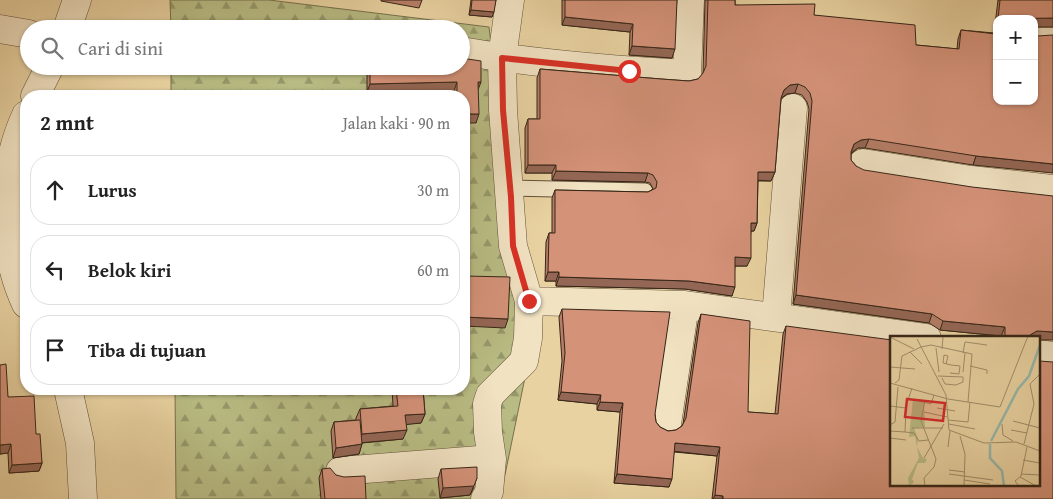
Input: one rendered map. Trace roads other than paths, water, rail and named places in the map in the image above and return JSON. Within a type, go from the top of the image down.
[{"type":"street","points":[[70,20],[77,0]]},
{"type":"street","points":[[485,499],[489,492],[492,459],[488,404],[490,395],[524,361],[528,338],[529,301],[513,246],[510,188],[503,119],[502,58],[510,0]]},
{"type":"street","points":[[470,53],[502,58],[629,71],[687,74],[690,0]]},
{"type":"street","points":[[0,29],[20,32]]},
{"type":"street","points":[[38,90],[46,75]]},
{"type":"street","points":[[776,316],[793,108]]},
{"type":"street","points":[[20,127],[7,166],[3,202],[2,239],[9,268],[20,291]]},
{"type":"street","points":[[863,163],[971,180],[1053,189]]},
{"type":"street","points":[[529,301],[685,305],[913,336]]},
{"type":"street","points":[[666,424],[685,305]]},
{"type":"street","points":[[1040,354],[1053,356]]},
{"type":"street","points":[[69,395],[80,444],[83,499]]},
{"type":"street","points":[[340,471],[492,459]]},
{"type":"lane","points":[[1038,35],[1053,35]]},
{"type":"lane","points":[[510,188],[645,192]]}]
